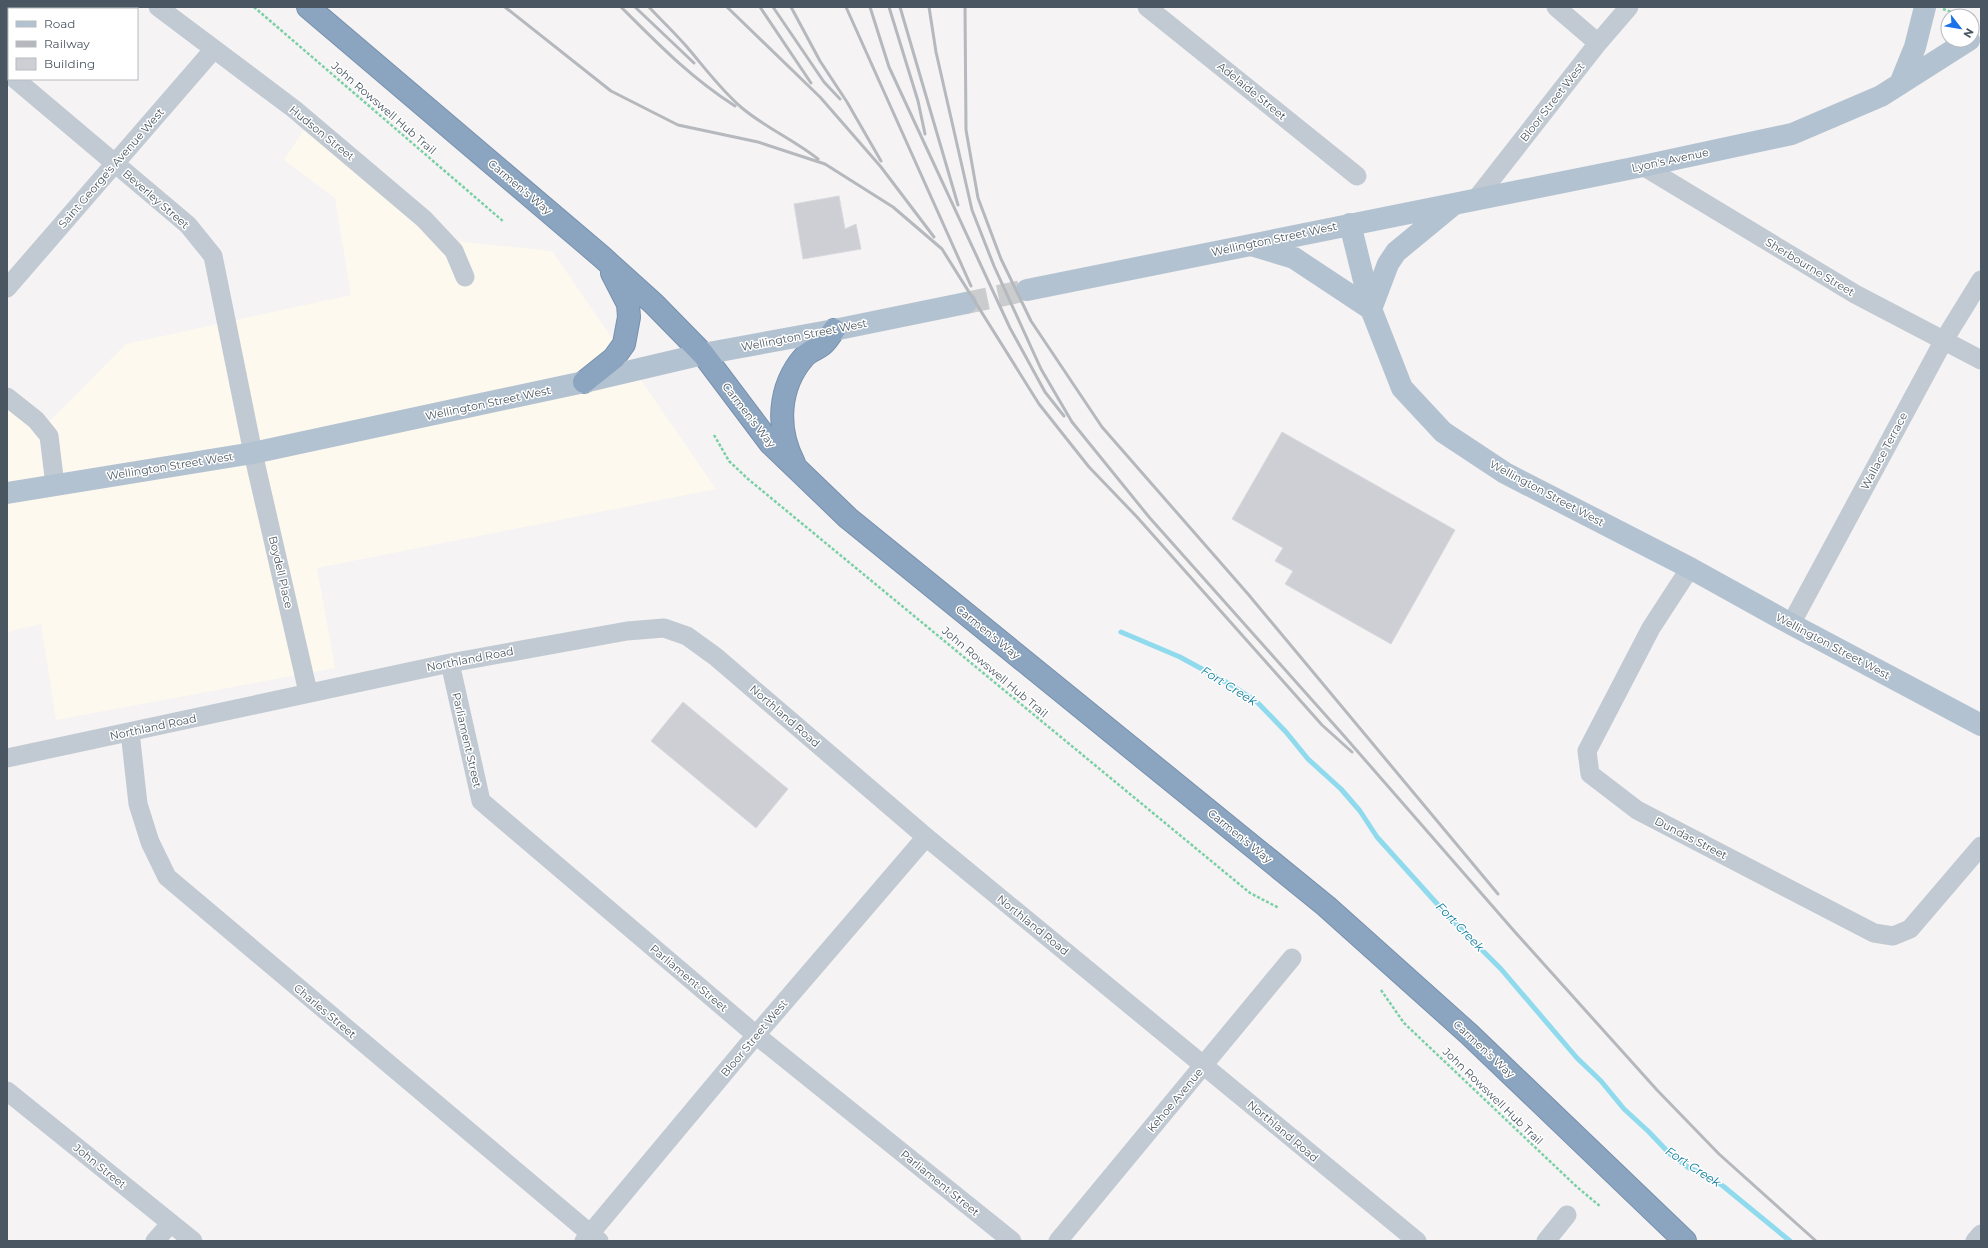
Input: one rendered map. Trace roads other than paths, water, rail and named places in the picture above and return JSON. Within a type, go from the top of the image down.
[{"type":"highway","name":"Carmen's Way","points":[[308,7],[602,257],[654,304],[703,354],[770,443],[848,518],[1326,906],[1469,1034],[1685,1241]]},
{"type":"highway","points":[[584,382],[614,358],[624,344],[629,317],[628,304],[623,291],[602,257]]},
{"type":"highway","points":[[797,468],[787,449],[782,416],[788,383],[795,369],[806,355],[822,345],[834,330]]},
{"type":"main road","points":[[1900,84],[1933,8]]},
{"type":"main road","name":"Lyon's Avenue","points":[[1350,224],[1643,166],[1792,134],[1881,96],[1956,48]]},
{"type":"main road","points":[[1250,244],[1294,258],[1371,309],[1388,264],[1396,252],[1456,203]]},
{"type":"main road","name":"Wellington Street West","points":[[1027,290],[1350,224],[1371,309],[1402,388],[1443,432],[1506,473],[1690,568],[1791,624],[1981,724]]},
{"type":"main road","name":"Wellington Street West","points":[[7,493],[253,453],[584,382],[703,354],[834,330],[966,303]]},
{"type":"street","name":"Hudson Street","points":[[158,7],[294,109],[424,219],[454,251],[465,277]]},
{"type":"street","name":"Adelaide Street","points":[[1147,7],[1357,176]]},
{"type":"street","points":[[1556,7],[1598,43]]},
{"type":"street","name":"Bloor Street West","points":[[1476,199],[1598,43],[1629,7]]},
{"type":"street","name":"Saint George's Avenue West","points":[[7,288],[214,49]]},
{"type":"street","name":"Beverley Street","points":[[16,80],[188,225],[213,256],[253,453]]},
{"type":"street","name":"Sherbourne Street","points":[[1643,166],[1855,294],[1981,360]]},
{"type":"street","name":"Wallace Terrace","points":[[1791,624],[1944,340],[1981,280]]},
{"type":"street","points":[[7,397],[36,420],[49,436],[55,486]]},
{"type":"street","name":"Boydell Place","points":[[253,453],[308,692]]},
{"type":"street","name":"Dundas Street","points":[[1690,568],[1651,628],[1587,751],[1590,774],[1637,810],[1874,933],[1893,936],[1910,929],[1981,846]]},
{"type":"street","name":"Northland Road","points":[[7,758],[308,692],[450,663],[626,631],[664,628],[687,636],[716,657],[926,837],[1417,1241]]},
{"type":"street","name":"Parliament Street","points":[[450,663],[481,801],[756,1035],[1012,1241]]},
{"type":"street","name":"Charles Street","points":[[130,732],[138,804],[150,842],[167,877],[591,1238]]},
{"type":"street","name":"Bloor Street West","points":[[591,1238],[756,1035],[926,837]]},
{"type":"street","name":"Kehoe Avenue","points":[[1058,1241],[1292,958]]},
{"type":"street","name":"John Street","points":[[7,1091],[193,1241]]},
{"type":"street","points":[[1546,1241],[1567,1215]]},
{"type":"street","points":[[155,1241],[170,1223]]},
{"type":"street","points":[[1975,1241],[1981,1234]]},
{"type":"waterway","name":"Fort Creek","points":[[1121,632],[1180,657],[1233,686],[1257,702],[1286,732],[1308,759],[1341,789],[1360,811],[1377,837],[1449,917],[1501,969],[1577,1058],[1601,1081],[1624,1109],[1670,1154],[1689,1168],[1705,1174],[1723,1186],[1790,1241]]},
{"type":"tunnel","points":[[966,303],[1027,290]]},
{"type":"railway","points":[[505,7],[611,91],[678,125],[758,142],[825,164],[893,207],[942,249],[1039,404],[1089,467],[1137,517],[1322,725],[1352,752]]},
{"type":"railway","points":[[621,7],[689,72],[735,106]]},
{"type":"railway","points":[[635,7],[694,63]]},
{"type":"railway","points":[[649,7],[734,101],[761,122],[818,159]]},
{"type":"railway","points":[[727,7],[820,97],[881,167],[934,237]]},
{"type":"railway","points":[[760,7],[811,83]]},
{"type":"railway","points":[[773,7],[824,82],[840,99]]},
{"type":"railway","points":[[791,7],[820,61],[847,102],[881,161]]},
{"type":"railway","points":[[846,7],[971,286]]},
{"type":"railway","points":[[870,7],[889,67],[1010,328],[1045,392],[1064,416]]},
{"type":"railway","points":[[889,7],[918,101],[925,134]]},
{"type":"railway","points":[[900,7],[958,205]]},
{"type":"railway","points":[[929,7],[936,52],[972,210],[994,266],[1041,369],[1072,422],[1149,517],[1345,737],[1515,932],[1657,1090],[1719,1154],[1816,1241]]},
{"type":"railway","points":[[965,7],[966,130],[978,198],[1001,259],[1031,321],[1102,427],[1248,594],[1498,894]]}]
